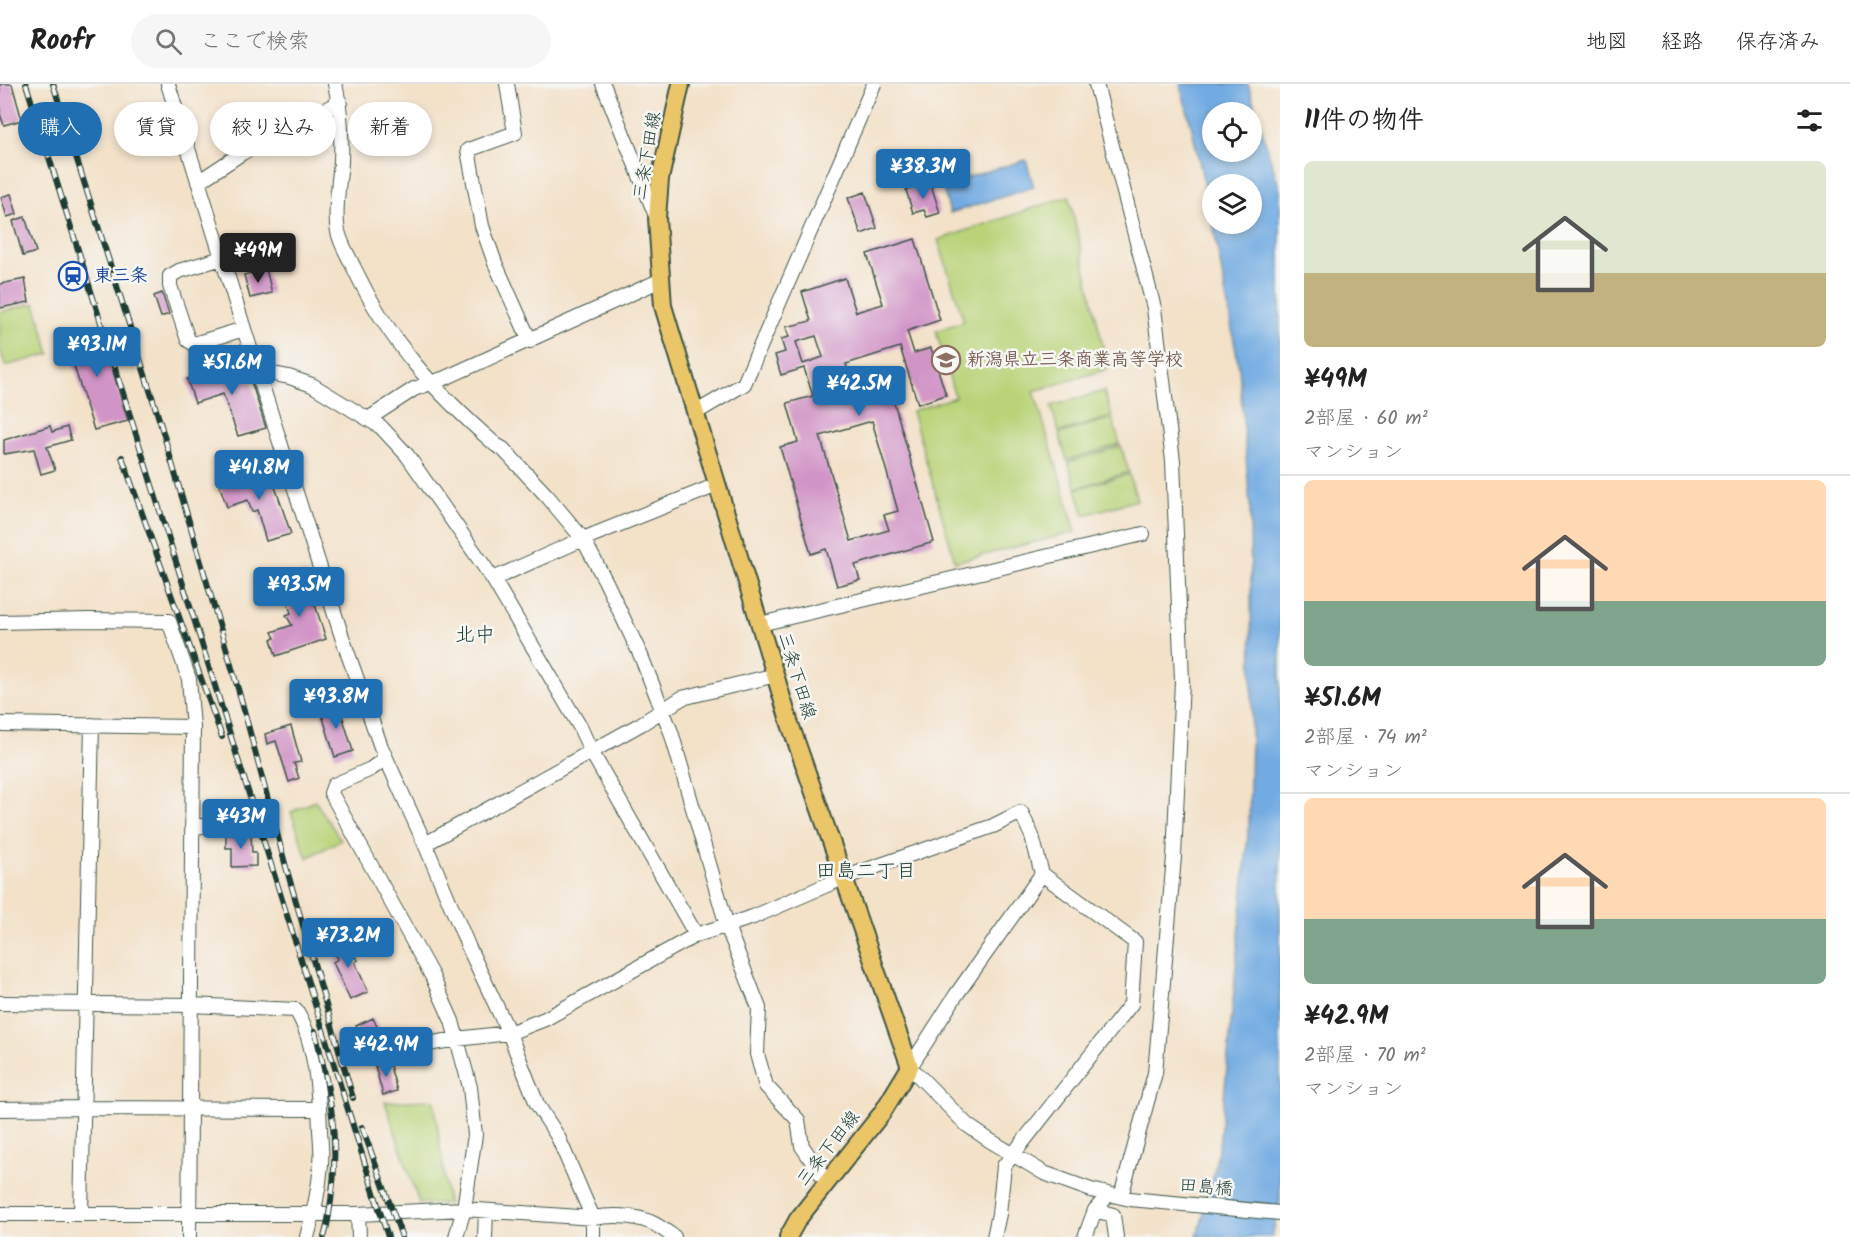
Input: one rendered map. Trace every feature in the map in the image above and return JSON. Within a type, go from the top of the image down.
[{"type":"main road","name":"三条下田線","points":[[681,84],[660,178],[657,218],[663,306],[790,724],[910,1067],[882,1113],[798,1220],[788,1237]]},
{"type":"street","points":[[168,84],[343,640],[384,753],[469,948],[509,1033],[537,1104],[558,1137],[593,1218],[593,1237]]},
{"type":"street","points":[[335,84],[340,102],[341,162],[336,188],[337,228],[341,240],[366,294],[395,341],[454,408],[503,449],[548,497],[583,539],[606,582],[641,656],[671,732],[727,926],[759,1008],[757,1054],[766,1086],[798,1120],[802,1146],[827,1183]]},
{"type":"street","points":[[507,84],[515,133],[468,150],[482,226],[495,263],[530,341]]},
{"type":"street","points":[[603,84],[657,218]]},
{"type":"street","points":[[695,413],[744,384],[874,84]]},
{"type":"street","points":[[1085,1237],[1095,1210],[1120,1196],[1155,1072],[1174,857],[1182,681],[1173,461],[1155,308],[1096,84]]},
{"type":"street","points":[[198,182],[242,153],[340,102]]},
{"type":"street","points":[[222,258],[179,271],[170,276],[170,286],[188,339],[194,344],[244,329]]},
{"type":"street","points":[[368,418],[414,389],[530,341],[662,280]]},
{"type":"street","points":[[258,371],[290,377],[312,385],[381,427],[407,455],[493,579],[580,727],[591,751],[696,935]]},
{"type":"street","points":[[493,579],[583,539],[717,485]]},
{"type":"street","points":[[760,624],[1143,534]]},
{"type":"street","points":[[0,622],[169,621],[189,680],[193,727],[189,1237]]},
{"type":"street","points":[[425,844],[641,724],[682,698],[776,675]]},
{"type":"street","points":[[0,724],[193,727]]},
{"type":"street","points":[[81,1213],[92,726]]},
{"type":"street","points":[[384,753],[383,759],[371,769],[334,785],[331,793],[432,976],[452,1021],[470,1087],[475,1135],[464,1209],[456,1237]]},
{"type":"street","points":[[369,1054],[509,1033],[545,1019],[696,935],[727,926],[843,878],[993,826],[1021,812],[1032,836],[1042,874],[1135,942],[1131,1004],[1004,1166],[994,1237]]},
{"type":"street","points":[[192,827],[226,824],[245,817]]},
{"type":"street","points":[[910,1067],[956,995],[1042,874]]},
{"type":"street","points":[[0,1002],[191,1005],[296,1010],[303,1020],[317,1077],[319,1109],[321,1162],[314,1215],[308,1237]]},
{"type":"street","name":"田島橋","points":[[910,1067],[967,1125],[1044,1173],[1092,1190],[1120,1196],[1280,1213]]},
{"type":"street","points":[[0,1109],[319,1109]]},
{"type":"street","points":[[0,1214],[358,1215],[464,1209],[593,1218],[606,1215],[650,1221],[674,1237]]},
{"type":"street","points":[[1095,1210],[1113,1215],[1116,1237]]},
{"type":"street","points":[[485,1237],[486,1211]]},
{"type":"street","points":[[358,1215],[359,1237]]},
{"type":"green space","points":[[1069,196],[1108,369],[1034,391],[1076,532],[955,562],[912,411],[955,397],[936,331],[964,321],[938,240]]},
{"type":"green space","points":[[35,303],[50,354],[5,366],[0,348],[0,312]]},
{"type":"green space","points":[[1104,391],[1112,417],[1059,432],[1051,406]]},
{"type":"green space","points":[[1112,418],[1120,444],[1067,460],[1059,434]]},
{"type":"green space","points":[[1121,446],[1129,472],[1076,488],[1068,462]]},
{"type":"green space","points":[[1129,474],[1137,500],[1084,515],[1076,489]]},
{"type":"green space","points":[[315,801],[341,840],[307,858],[291,812]]},
{"type":"green space","points":[[434,1100],[448,1204],[419,1203],[385,1102]]},
{"type":"water","points":[[1180,84],[1248,84],[1253,102],[1202,102],[1202,162],[1262,162],[1262,130],[1280,190],[1280,1201],[1272,1237],[1197,1237],[1209,1196],[1219,1146],[1227,1067],[1249,823],[1252,691],[1250,507],[1239,368],[1215,234],[1262,234],[1262,174],[1202,174]]},
{"type":"water","points":[[1026,160],[1034,187],[950,213],[942,185]]},
{"type":"building","points":[[0,84],[12,84],[18,106],[18,121],[4,125],[0,114]]},
{"type":"building","points":[[930,182],[940,213],[927,217],[924,210],[913,213],[906,190]]},
{"type":"building","points":[[865,192],[877,228],[861,234],[848,198]]},
{"type":"building","points":[[11,194],[17,214],[7,217],[1,197]]},
{"type":"building","points":[[25,217],[36,252],[23,256],[13,221]]},
{"type":"building","points":[[915,239],[940,320],[907,331],[914,353],[931,348],[946,395],[918,404],[900,347],[846,364],[858,402],[891,392],[934,542],[855,565],[860,580],[837,586],[826,549],[811,554],[780,447],[798,442],[787,403],[813,396],[804,368],[781,375],[775,355],[785,352],[781,339],[789,337],[786,327],[811,321],[802,292],[845,278],[856,312],[883,304],[867,254]],"holes":[[[816,336],[823,357],[803,364],[796,342]],[[872,421],[898,511],[884,515],[889,530],[851,541],[820,436]]]},
{"type":"building","points":[[266,269],[272,293],[250,298],[244,275]]},
{"type":"building","points":[[25,279],[29,302],[0,308],[0,284]]},
{"type":"building","points":[[162,293],[169,314],[161,317],[154,296]]},
{"type":"building","points":[[99,326],[128,421],[94,430],[65,337]]},
{"type":"building","points":[[245,362],[266,428],[238,436],[223,394],[195,403],[187,379]]},
{"type":"building","points":[[50,426],[52,432],[67,427],[71,440],[47,447],[55,470],[41,474],[34,449],[4,454],[4,440]]},
{"type":"building","points":[[269,469],[291,534],[266,541],[257,510],[252,512],[248,500],[227,507],[219,484]]},
{"type":"building","points":[[305,573],[326,639],[276,656],[271,639],[275,638],[272,632],[292,625],[286,615],[291,613],[281,581]]},
{"type":"building","points":[[338,702],[353,751],[335,757],[320,708]]},
{"type":"building","points":[[291,726],[301,762],[294,763],[299,778],[289,782],[276,741],[267,744],[265,734]]},
{"type":"building","points":[[226,834],[251,834],[252,852],[256,852],[256,866],[232,867],[232,848],[226,848]]},
{"type":"building","points":[[344,935],[351,952],[358,960],[355,962],[368,992],[350,1000],[333,962],[338,959],[330,941]]},
{"type":"building","points":[[373,1018],[384,1041],[371,1045],[366,1033],[360,1036],[356,1026]]},
{"type":"building","points":[[389,1062],[397,1091],[383,1095],[375,1066]]},
{"type":"railway","points":[[26,84],[388,1237]]},
{"type":"railway","points":[[53,84],[160,422],[241,699],[286,867],[353,1098]]},
{"type":"railway","points":[[122,457],[222,737]]},
{"type":"railway","points":[[315,1031],[329,1095],[334,1136],[334,1179],[324,1237]]},
{"type":"railway","points":[[362,1127],[402,1237]]},
{"type":"place","name":"東三条","points":[[73,276]]},
{"type":"place","name":"新潟県立三条商業高等学校","points":[[946,360]]},
{"type":"district","name":"北中","points":[[475,636]]},
{"type":"district","name":"田島二丁目","points":[[866,872]]}]
